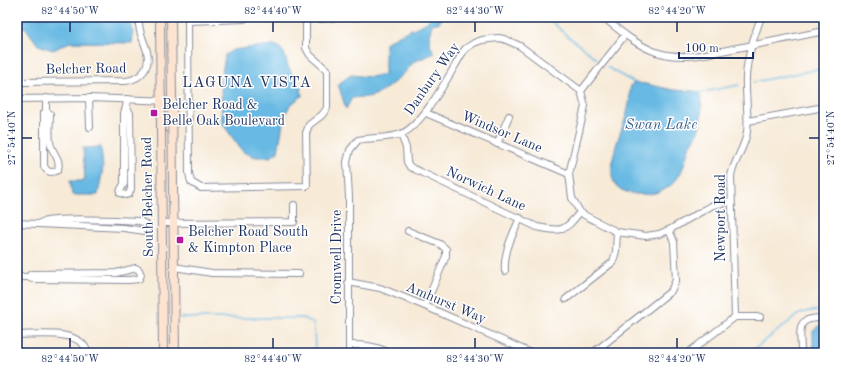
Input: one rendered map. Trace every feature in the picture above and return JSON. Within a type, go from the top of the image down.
[{"type":"main road","name":"South Belcher Road","points":[[160,17],[163,353]]},
{"type":"main road","name":"South Belcher Road","points":[[171,17],[175,353]]},
{"type":"street","name":"Belcher Road","points":[[17,82],[135,80],[147,66],[148,59],[145,44],[139,30],[139,17]]},
{"type":"street","points":[[247,17],[244,19],[188,21],[189,174],[191,182],[201,188],[307,186],[306,133],[309,125],[322,115],[327,108],[327,70],[310,56],[306,48],[306,17]]},
{"type":"street","points":[[319,17],[317,19],[360,17]]},
{"type":"street","points":[[603,17],[626,35],[647,48],[669,55],[682,56],[751,46],[824,31]]},
{"type":"street","name":"Newport Road","points":[[735,317],[731,176],[733,166],[744,145],[747,134],[748,121],[746,76],[751,46],[761,17]]},
{"type":"street","points":[[626,35],[581,91],[585,106],[569,174],[572,198],[580,212],[617,232],[646,236],[659,234],[669,230],[713,205],[731,201]]},
{"type":"street","name":"Danbury Way","points":[[347,162],[350,150],[358,140],[401,134],[413,127],[426,113],[465,49],[474,42],[488,38],[498,38],[520,46],[581,91]]},
{"type":"street","points":[[46,98],[46,111],[44,113],[44,166],[46,170],[54,172],[58,170],[59,166],[58,160],[51,146],[50,114],[46,111]]},
{"type":"street","points":[[17,99],[89,98],[172,101]]},
{"type":"street","points":[[89,98],[90,126]]},
{"type":"street","points":[[126,107],[130,113],[131,189],[129,194],[126,195],[120,193],[124,184],[124,113],[127,99]]},
{"type":"street","points":[[748,121],[824,107]]},
{"type":"street","name":"Windsor Lane","points":[[426,113],[569,174]]},
{"type":"street","points":[[497,144],[509,116]]},
{"type":"street","name":"Norwich Lane","points":[[401,134],[406,148],[407,162],[410,167],[538,226],[555,231],[569,225],[580,212]]},
{"type":"street","name":"Cromwell Drive","points":[[347,162],[349,196],[349,353]]},
{"type":"street","points":[[161,223],[294,222],[294,205]]},
{"type":"street","points":[[505,271],[504,262],[520,218]]},
{"type":"street","points":[[17,223],[40,223],[45,225],[147,230],[147,225],[140,221],[45,220],[40,223]]},
{"type":"street","points":[[593,353],[671,291],[676,280],[674,242],[669,230]]},
{"type":"street","points":[[408,231],[440,244],[446,249],[446,256],[424,306]]},
{"type":"street","points":[[566,299],[613,262],[616,251],[617,232]]},
{"type":"street","points":[[174,267],[212,273],[299,274]]},
{"type":"street","points":[[17,277],[32,279],[129,280],[139,279],[141,275],[139,270],[136,268],[116,273],[31,274],[28,278]]},
{"type":"street","name":"Amhurst Way","points":[[348,282],[380,288],[531,353]]},
{"type":"street","points":[[688,353],[735,317],[760,317]]},
{"type":"street","points":[[801,353],[801,325],[804,321],[812,318],[824,318]]},
{"type":"street","points":[[17,335],[66,335],[78,339],[86,346],[88,353]]},
{"type":"street","points":[[349,344],[366,344],[390,353]]},
{"type":"water","points":[[17,17],[118,17],[132,25],[132,43],[70,42],[53,50],[38,45],[25,27],[17,28]]},
{"type":"water","points":[[431,17],[442,17],[440,22],[432,24],[430,32],[429,39],[432,50],[435,53],[413,62],[402,76],[380,93],[369,97],[352,98],[346,109],[338,84],[351,75],[370,77],[385,74],[385,43],[426,23]]},
{"type":"water","points":[[273,45],[279,47],[284,53],[288,66],[295,80],[301,87],[302,96],[290,105],[284,117],[278,152],[270,157],[256,157],[243,152],[222,123],[221,81],[225,55],[233,50]]},
{"type":"water","name":"Swan Lake","points":[[634,83],[674,90],[699,92],[701,96],[701,119],[696,136],[689,148],[682,171],[670,186],[664,190],[650,194],[635,194],[621,190],[615,184],[612,175],[615,148],[627,113],[631,85]]},
{"type":"water","points":[[101,147],[103,168],[98,195],[72,195],[70,181],[85,181],[83,148]]},
{"type":"water","points":[[818,326],[824,326],[824,353],[813,353],[813,331]]},
{"type":"waterway","points":[[547,17],[564,33],[597,59]]},
{"type":"waterway","points":[[607,67],[635,83]]},
{"type":"waterway","points":[[754,82],[824,68]]},
{"type":"waterway","points":[[698,93],[739,85]]},
{"type":"waterway","points":[[749,353],[799,314],[809,311],[824,311]]},
{"type":"waterway","points":[[181,318],[302,318],[312,322],[314,326],[315,353]]},
{"type":"place","name":"Belcher Road & Belle Oak Boulevard","points":[[154,113]]},
{"type":"place","name":"Belcher Road South & Kimpton Place","points":[[180,240]]},
{"type":"district","name":"LAGUNA VISTA","points":[[247,83]]}]
